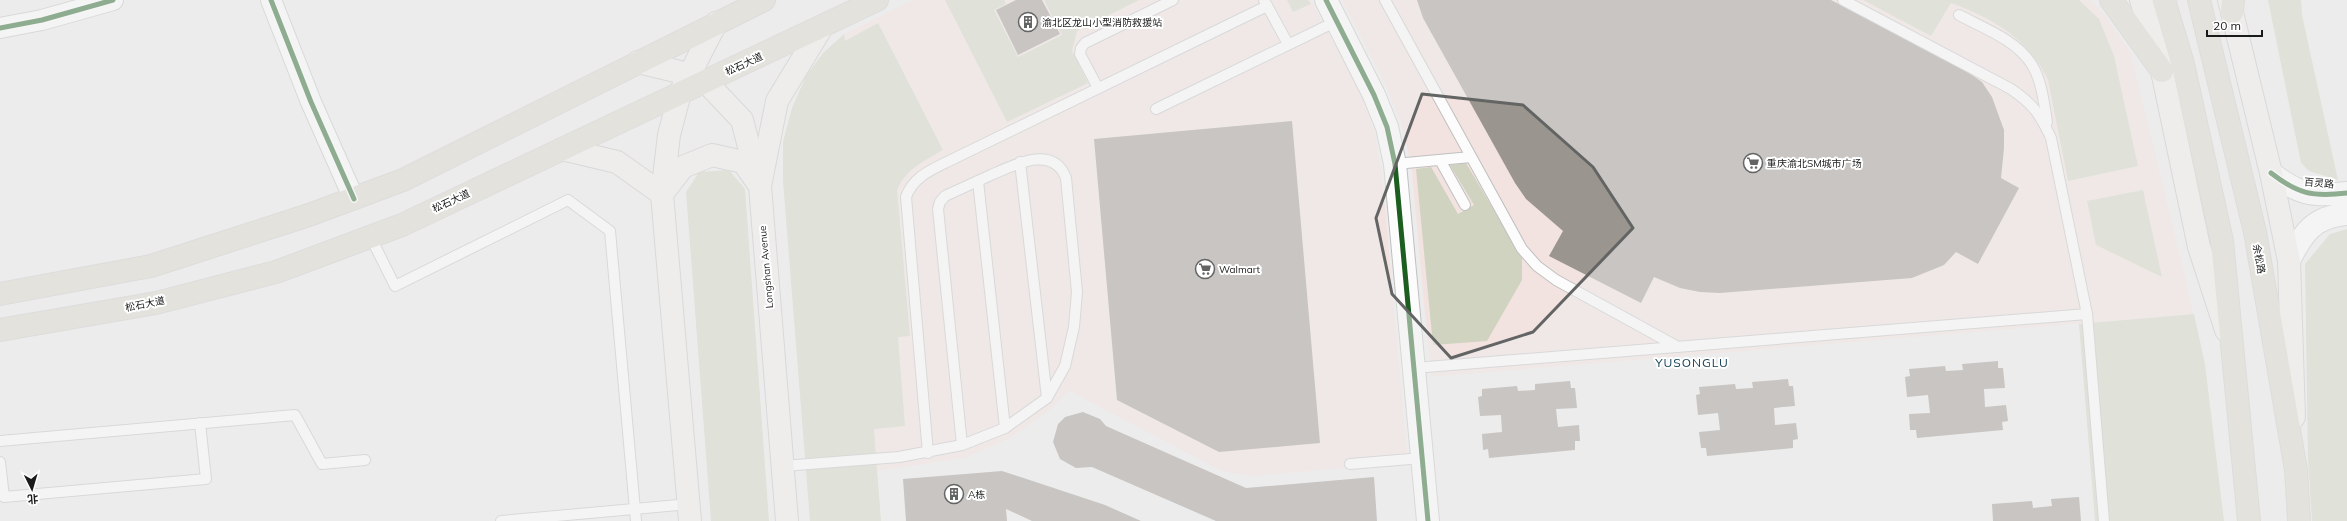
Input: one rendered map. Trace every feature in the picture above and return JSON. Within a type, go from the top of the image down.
[{"type":"highway","points":[[0,294],[151,266],[354,199],[404,180],[764,0]]},
{"type":"highway","name":"松石大道","points":[[0,330],[156,303],[276,272],[402,225],[562,149],[691,83],[822,27],[877,0]]},
{"type":"highway","points":[[2111,0],[2162,71]]},
{"type":"highway","points":[[2164,0],[2183,64],[2222,241],[2235,358],[2249,521]]},
{"type":"highway","name":"余松路","points":[[2200,0],[2255,232],[2296,470],[2299,521]]},
{"type":"main road","points":[[2141,0],[2162,71],[2200,247],[2235,358]]},
{"type":"main road","points":[[2231,4],[2271,173],[2289,261],[2296,470]]},
{"type":"main road","points":[[690,512],[662,194],[669,135],[716,23]]},
{"type":"main road","name":"Longshan Avenue","points":[[787,521],[760,186],[777,101],[822,27]]},
{"type":"main road","points":[[638,62],[691,83],[742,120],[760,186]]},
{"type":"main road","points":[[562,149],[617,162],[662,194]]},
{"type":"main road","points":[[662,194],[683,167],[712,155],[743,162],[760,186]]},
{"type":"street","points":[[0,28],[42,20],[113,0]]},
{"type":"street","points":[[271,0],[311,102],[354,199]]},
{"type":"street","points":[[1326,0],[1382,114],[1395,164],[1428,521]]},
{"type":"street","name":"百灵路","points":[[2271,173],[2290,188],[2308,193],[2347,193]]},
{"type":"street","points":[[2289,261],[2301,237],[2316,224],[2347,214]]},
{"type":"lane","points":[[1098,88],[1080,54],[1081,48],[1085,44],[1173,0]]},
{"type":"lane","points":[[1385,0],[1522,249],[1537,266],[1556,280],[1678,347]]},
{"type":"lane","points":[[1843,0],[2011,89],[2031,103],[2042,118],[2051,138]]},
{"type":"lane","points":[[928,453],[906,196],[910,186],[920,176],[949,161],[1266,3],[1288,44]]},
{"type":"lane","points":[[1958,15],[2012,44],[2024,54],[2033,66],[2038,78],[2087,314],[2104,521]]},
{"type":"lane","points":[[1156,109],[1337,21]]},
{"type":"lane","points":[[1395,164],[1471,157]]},
{"type":"lane","points":[[783,466],[928,453],[962,445],[1005,428],[1047,398],[1065,366],[1074,327],[1077,292],[1066,178],[1057,164],[1048,160],[1036,158],[1020,162],[945,196],[940,202],[938,209],[962,445]]},
{"type":"lane","points":[[1440,160],[1465,205]]},
{"type":"lane","points":[[1020,162],[1047,398]]},
{"type":"lane","points":[[978,181],[1005,428]]},
{"type":"lane","points":[[370,236],[395,286],[568,200],[610,231],[636,521]]},
{"type":"lane","points":[[1414,368],[2087,314]]},
{"type":"lane","points":[[0,441],[295,415],[322,464],[365,460]]},
{"type":"lane","points":[[0,462],[4,497],[206,479],[200,423]]},
{"type":"lane","points":[[1350,464],[1422,458]]},
{"type":"lane","points":[[501,521],[635,509],[690,512]]},
{"type":"highlighted area","points":[[1422,94],[1523,105],[1593,167],[1633,228],[1533,332],[1451,358],[1392,294],[1376,218]]},
{"type":"shaded area","points":[[913,0],[1311,0],[1360,92],[1375,133],[1382,175],[1408,463],[1253,476],[1221,471],[1069,391],[1050,410],[1009,439],[965,458],[877,471],[844,34]]},
{"type":"shaded area","name":"重庆渝北SM城市广场","points":[[1342,0],[2091,0],[2104,14],[2131,53],[2194,314],[1431,377],[1411,163],[1401,123],[1385,84]]},
{"type":"green space","points":[[945,0],[1004,0],[1006,4],[994,10],[1018,57],[1062,35],[1044,0],[1139,0],[1077,31],[1072,51],[1088,83],[1007,122]]},
{"type":"green space","points":[[1287,0],[1308,0],[1311,4],[1293,12]]},
{"type":"green space","points":[[1863,0],[2079,0],[2099,19],[2114,56],[2138,166],[2068,181],[2048,80],[2040,65],[2019,41],[2007,31],[1981,15],[1951,3],[1931,36]]},
{"type":"green space","points":[[2268,0],[2301,0],[2302,15],[2338,180],[2309,171],[2301,163]]},
{"type":"green space","points":[[878,23],[943,150],[910,171],[905,176],[897,190],[910,336],[898,337],[905,426],[874,429],[881,521],[810,521],[783,181],[783,142],[792,108],[806,76],[823,53],[844,34],[845,41]]},
{"type":"green space","points":[[1466,163],[1522,258],[1522,280],[1487,341],[1433,345],[1416,169],[1431,167],[1458,214],[1474,205],[1450,165]]},
{"type":"green space","points":[[729,170],[745,189],[769,521],[711,521],[686,192],[699,172]]},
{"type":"green space","points":[[2143,190],[2162,277],[2096,245],[2087,201]]},
{"type":"green space","points":[[2347,229],[2347,521],[2312,521],[2308,459],[2305,264],[2330,234]]},
{"type":"green space","points":[[2194,314],[2205,364],[2224,521],[2095,521],[2079,324]]},
{"type":"building","name":"渝北区龙山小型消防救援站","points":[[1016,0],[1042,0],[1060,34],[1018,55],[996,10]]},
{"type":"building","name":"重庆渝北SM城市广场","points":[[1417,0],[1831,0],[1969,73],[1982,82],[1992,97],[2004,130],[2001,178],[2019,188],[1978,264],[1956,252],[1944,265],[1912,278],[1720,293],[1700,292],[1680,288],[1654,277],[1641,303],[1549,256],[1563,231],[1526,199],[1515,183],[1423,18]]},
{"type":"building","name":"Walmart","points":[[1292,121],[1320,443],[1219,452],[1117,400],[1094,139]]},
{"type":"building","points":[[1998,361],[1998,368],[2003,368],[2005,388],[1984,389],[1985,407],[2006,405],[2008,421],[2002,422],[2003,430],[1917,438],[1916,430],[1910,430],[1909,414],[1930,413],[1928,395],[1907,397],[1905,377],[1910,376],[1909,369],[1945,366],[1946,371],[1963,370],[1962,364]]},
{"type":"building","points":[[1788,379],[1789,386],[1793,386],[1795,406],[1774,408],[1775,425],[1796,423],[1798,439],[1793,440],[1793,448],[1707,456],[1706,448],[1701,448],[1699,432],[1720,430],[1718,413],[1698,415],[1696,395],[1700,394],[1699,387],[1735,384],[1736,389],[1753,388],[1752,382]]},
{"type":"building","points":[[1570,381],[1571,388],[1575,388],[1577,408],[1556,409],[1558,427],[1579,425],[1580,441],[1575,441],[1575,450],[1489,458],[1488,449],[1483,450],[1482,434],[1502,432],[1501,415],[1480,416],[1478,397],[1482,396],[1482,389],[1517,386],[1518,391],[1535,390],[1535,384]]},
{"type":"building","points":[[1083,412],[1100,419],[1106,426],[1246,488],[1374,477],[1377,521],[1216,521],[1092,467],[1076,468],[1060,459],[1053,442],[1058,424],[1065,417]]},
{"type":"building","points":[[1002,471],[1105,505],[1141,521],[1032,521],[1006,509],[1007,521],[906,521],[903,479]]},
{"type":"building","points":[[2079,497],[2081,521],[1993,521],[1992,504],[2032,501],[2033,508],[2052,506],[2051,499]]},
{"type":"cycle path","points":[[0,28],[42,20],[113,0]]},
{"type":"cycle path","points":[[271,0],[311,102],[354,199]]},
{"type":"cycle path","points":[[1326,0],[1374,95],[1387,127],[1395,164],[1428,521]]},
{"type":"cycle path","points":[[2271,173],[2289,186],[2298,190],[2324,195],[2347,193]]},
{"type":"place","name":"渝北区龙山小型消防救援站","points":[[1028,22]]},
{"type":"place","name":"重庆渝北SM城市广场","points":[[1753,163]]},
{"type":"place","name":"Walmart","points":[[1205,269]]},
{"type":"place","name":"A栋","points":[[954,494]]},
{"type":"district","name":"YUSONGLU","points":[[1692,362]]}]
